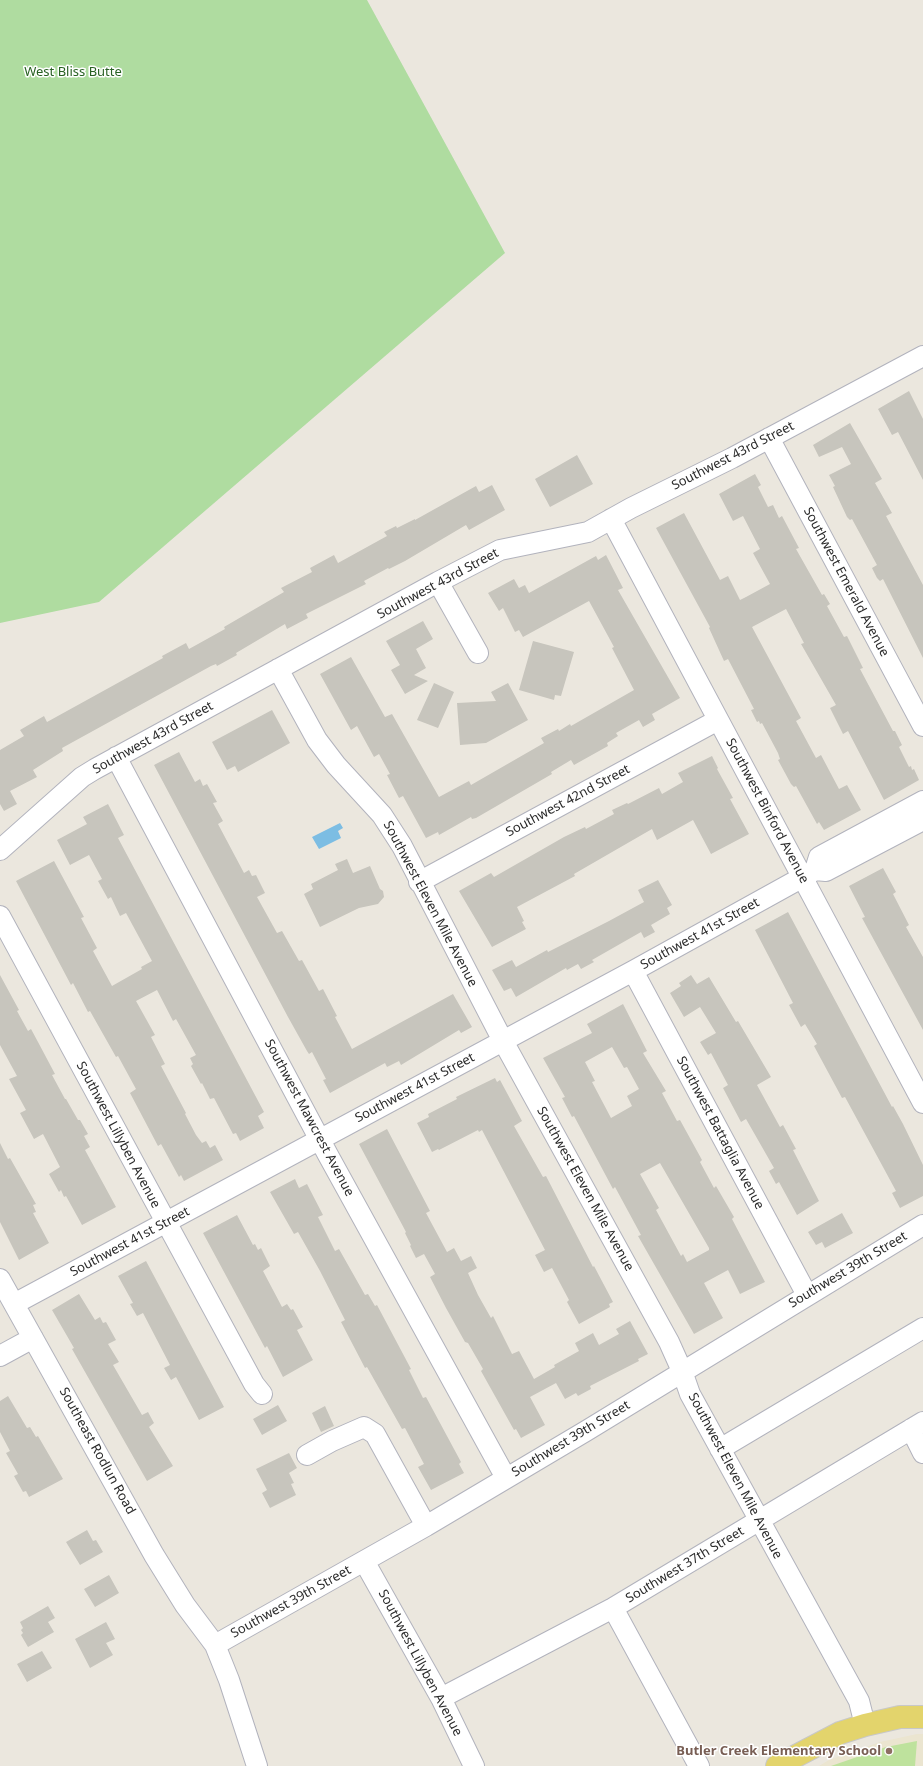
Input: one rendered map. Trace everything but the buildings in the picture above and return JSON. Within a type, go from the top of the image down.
[{"type":"main road","points":[[777,1766],[840,1733],[900,1717],[923,1717]]},
{"type":"street","name":"Southwest 43rd Street","points":[[0,850],[82,777],[116,757],[438,582],[500,550],[588,532],[923,356]]},
{"type":"street","name":"Southwest Emerald Avenue","points":[[769,438],[923,726]]},
{"type":"street","name":"Southwest Binford Avenue","points":[[611,519],[718,720],[809,874],[923,1103]]},
{"type":"street","points":[[438,582],[478,653]]},
{"type":"street","name":"Southwest Eleven Mile Avenue","points":[[278,669],[317,740],[336,765],[382,815],[402,846],[419,882],[503,1041],[665,1336],[682,1371],[690,1394],[859,1701],[866,1725]]},
{"type":"street","name":"Southwest 42nd Street","points":[[419,882],[718,720]]},
{"type":"street","name":"Southwest Mawcrest Avenue","points":[[116,757],[320,1139],[506,1478]]},
{"type":"street","points":[[809,874],[819,857],[923,801]]},
{"type":"street","name":"Southwest 41st Street","points":[[14,1304],[633,971],[809,874],[826,871],[923,820]]},
{"type":"street","name":"Southwest Lillyben Avenue","points":[[0,916],[254,1384],[262,1394]]},
{"type":"street","name":"Southwest Battaglia Avenue","points":[[633,971],[807,1295]]},
{"type":"street","name":"Southwest 39th Street","points":[[215,1645],[426,1526],[923,1224]]},
{"type":"street","name":"Southeast Rodlun Road","points":[[0,1279],[154,1555],[197,1621],[215,1645],[229,1680],[256,1766]]},
{"type":"street","points":[[720,1449],[923,1328]]},
{"type":"street","points":[[0,1356],[33,1338]]},
{"type":"street","points":[[917,1426],[923,1453]]},
{"type":"street","name":"Southwest 37th Street","points":[[441,1698],[613,1608],[917,1426]]},
{"type":"street","points":[[308,1455],[332,1441],[364,1427],[375,1434],[426,1526]]},
{"type":"street","name":"Southwest Lillyben Avenue","points":[[364,1561],[441,1698],[474,1766]]},
{"type":"street","points":[[613,1608],[698,1766]]},
{"type":"shaded area","name":"Butler Creek Elementary School","points":[[923,1734],[923,1766],[819,1766],[829,1760],[880,1742]]},
{"type":"green space","name":"West Bliss Butte","points":[[0,0],[367,0],[505,253],[99,602],[0,623]]},
{"type":"green space","points":[[917,1741],[915,1766],[831,1766],[886,1747]]},
{"type":"water","points":[[340,823],[343,828],[338,831],[341,838],[319,849],[312,837]]},
{"type":"place","name":"Butler Creek Elementary School","points":[[889,1751]]}]
